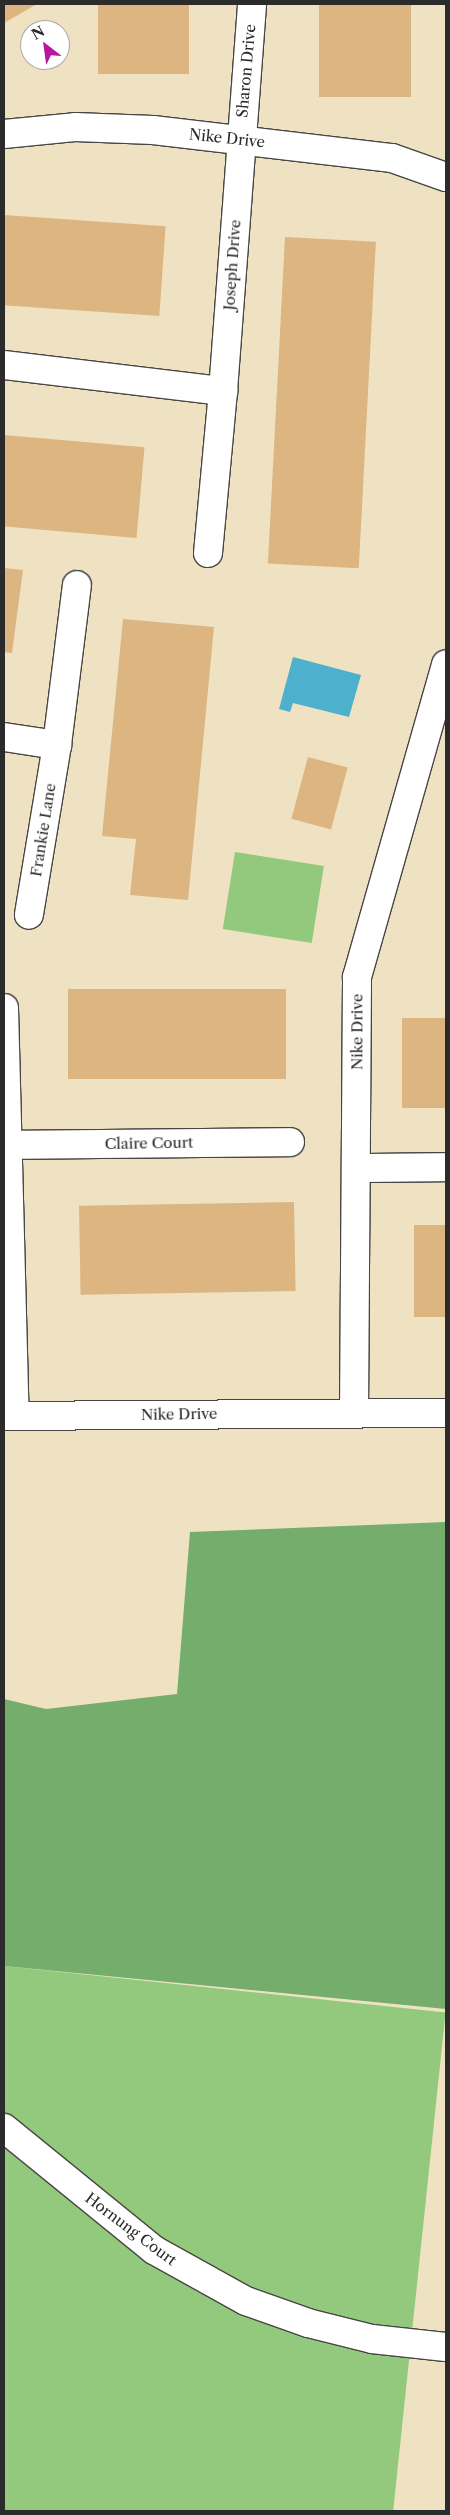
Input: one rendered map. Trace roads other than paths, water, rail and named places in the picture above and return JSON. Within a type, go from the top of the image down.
[{"type":"street","name":"Sharon Drive","points":[[241,139],[252,4]]},
{"type":"street","name":"Nike Drive","points":[[4,134],[75,127],[241,139],[392,158],[446,177]]},
{"type":"street","name":"Joseph Drive","points":[[208,553],[224,391],[241,139]]},
{"type":"street","points":[[4,365],[224,391]]},
{"type":"street","name":"Frankie Lane","points":[[29,915],[57,745],[77,585]]},
{"type":"street","name":"Nike Drive","points":[[354,1412],[357,977],[436,739],[446,664]]},
{"type":"street","points":[[4,736],[57,745]]},
{"type":"street","points":[[4,1008],[8,1145],[9,1416]]},
{"type":"street","name":"Claire Court","points":[[8,1145],[290,1142]]},
{"type":"street","points":[[356,1168],[446,1167]]},
{"type":"street","name":"Nike Drive","points":[[9,1416],[354,1412],[446,1413]]},
{"type":"street","name":"Hornung Court","points":[[4,2128],[154,2250],[246,2301],[308,2323],[372,2339],[446,2348]]},
{"type":"water","points":[[293,657],[361,675],[349,717],[293,703],[290,712],[279,709]]}]
